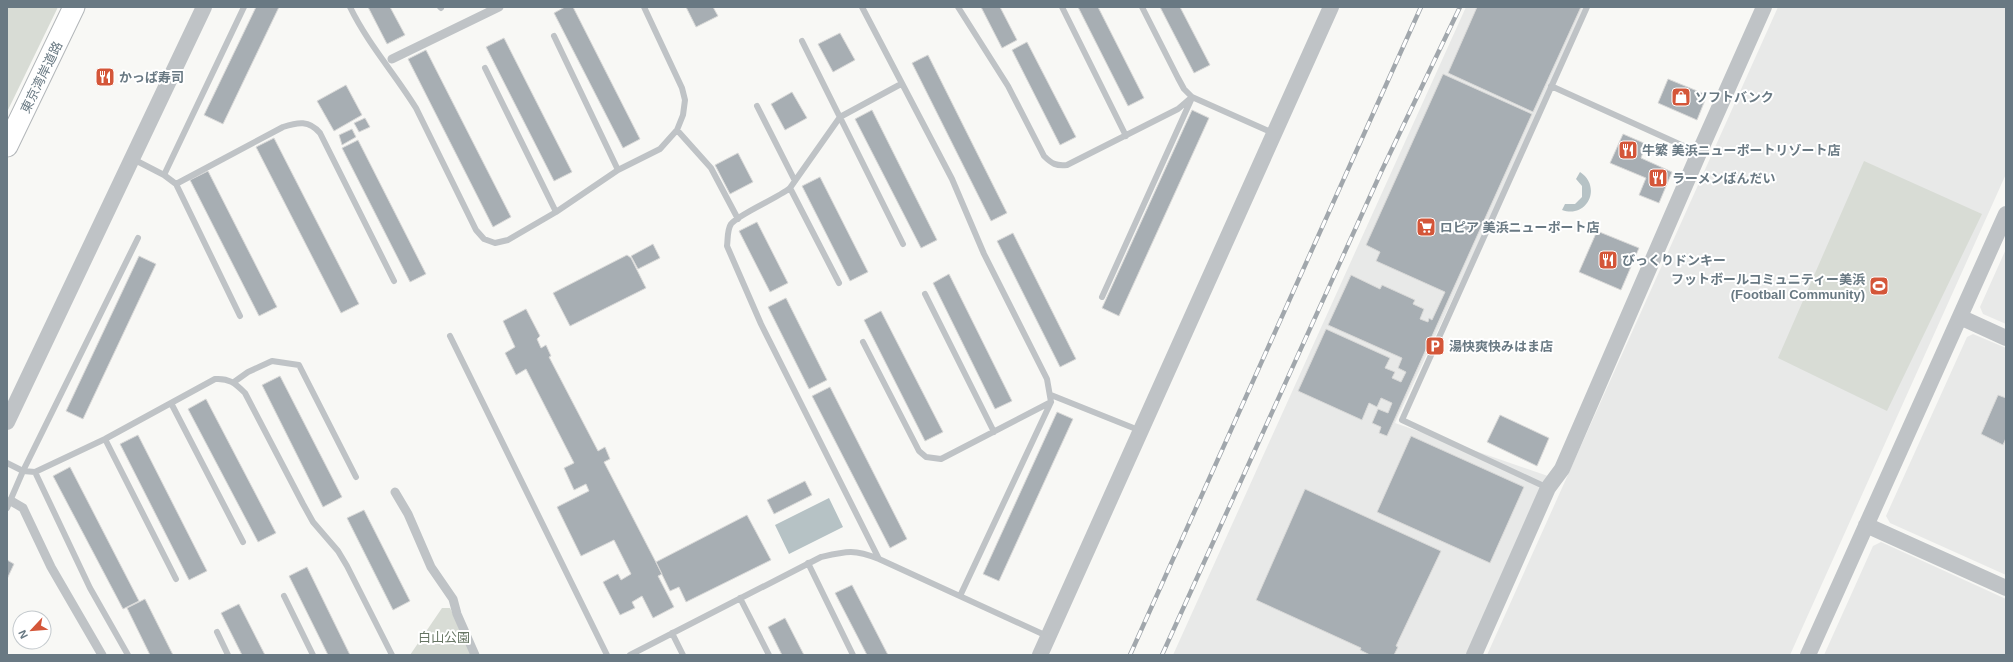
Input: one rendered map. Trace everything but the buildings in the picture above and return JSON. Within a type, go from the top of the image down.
[{"type":"highway","name":"東京湾岸道路","points":[[7,146],[74,7]]},
{"type":"street","points":[[7,422],[204,7]]},
{"type":"street","points":[[392,59],[499,7]]},
{"type":"street","points":[[1040,655],[1331,7]]},
{"type":"street","points":[[1474,655],[1548,488],[1562,469],[1764,7]]},
{"type":"street","points":[[1808,655],[2006,214]]},
{"type":"street","points":[[1960,317],[2006,338]]},
{"type":"street","points":[[395,492],[408,514],[431,567],[453,599],[457,614],[475,655]]},
{"type":"street","points":[[9,505],[23,508],[51,567],[102,655]]},
{"type":"street","points":[[1866,525],[2006,588]]},
{"type":"lane","points":[[164,175],[244,7]]},
{"type":"lane","points":[[350,7],[373,49],[405,90],[416,108],[476,230],[484,239],[495,243],[508,240],[556,212],[618,170],[660,149],[677,130],[683,115],[685,100],[682,88],[645,8]]},
{"type":"lane","points":[[862,7],[952,179],[984,254],[1047,379],[1051,395],[1050,402],[960,596]]},
{"type":"lane","points":[[958,7],[1008,86],[1044,156],[1051,164],[1059,166],[1067,165],[1178,109],[1192,97]]},
{"type":"lane","points":[[1062,7],[1126,136]]},
{"type":"lane","points":[[1142,7],[1184,89],[1192,97],[1274,134]]},
{"type":"lane","points":[[1548,488],[1402,420],[1587,7]]},
{"type":"lane","points":[[554,36],[618,170]]},
{"type":"lane","points":[[802,41],[903,244]]},
{"type":"lane","points":[[485,68],[556,212]]},
{"type":"lane","points":[[879,559],[761,324],[727,246],[728,233],[731,224],[780,197],[790,188],[840,117],[902,84]]},
{"type":"lane","points":[[1551,86],[1699,153]]},
{"type":"lane","points":[[1102,297],[1192,97]]},
{"type":"lane","points":[[757,106],[795,181]]},
{"type":"lane","points":[[176,184],[283,127],[297,122],[308,123],[315,127],[320,133],[394,282]]},
{"type":"lane","points":[[677,130],[711,168],[738,219]]},
{"type":"lane","points":[[131,158],[164,175],[176,184],[240,316]]},
{"type":"lane","points":[[790,188],[839,283]]},
{"type":"lane","points":[[9,505],[23,471],[138,238]]},
{"type":"lane","points":[[925,294],[994,432]]},
{"type":"lane","points":[[450,336],[607,655]]},
{"type":"lane","points":[[863,342],[919,451],[926,457],[941,459],[1050,402]]},
{"type":"lane","points":[[234,382],[248,372],[272,361],[299,365],[356,477]]},
{"type":"lane","points":[[7,463],[23,471],[35,472],[105,439],[215,379],[225,378],[234,382],[245,393],[313,522],[338,551],[347,566],[392,655]]},
{"type":"lane","points":[[1051,395],[1140,431]]},
{"type":"lane","points":[[171,403],[243,542]]},
{"type":"lane","points":[[105,439],[176,579]]},
{"type":"lane","points":[[35,472],[90,588],[128,655]]},
{"type":"lane","points":[[630,655],[808,563],[821,557],[852,550],[862,552],[879,559],[1048,636]]},
{"type":"lane","points":[[808,563],[853,655]]},
{"type":"lane","points":[[284,596],[313,655]]},
{"type":"lane","points":[[740,598],[769,655]]},
{"type":"lane","points":[[217,632],[228,655]]},
{"type":"lane","points":[[672,633],[683,655]]},
{"type":"shaded area","points":[[1466,7],[1588,7],[1395,423],[1548,476],[1466,655],[1173,655]]},
{"type":"shaded area","points":[[1778,7],[2006,7],[2006,174],[1790,655],[1487,655]]},
{"type":"shaded area","points":[[1580,172],[1587,178],[1590,185],[1591,193],[1589,200],[1585,206],[1579,210],[1571,212],[1562,210],[1565,204],[1575,204],[1582,197],[1582,186],[1576,179]]},
{"type":"shaded area","points":[[2006,249],[2006,324],[1983,314],[1980,307]]},
{"type":"shaded area","points":[[1973,334],[2006,348],[2006,575],[1890,523],[1886,516],[1967,337]]},
{"type":"shaded area","points":[[829,498],[843,527],[789,554],[775,525]]},
{"type":"shaded area","points":[[1881,542],[2006,599],[2006,655],[1824,655],[1873,546]]},
{"type":"green space","points":[[7,7],[58,7],[7,112]]},
{"type":"green space","name":"フットボールコミュニティー美浜 (Football Community)","points":[[1864,161],[1982,214],[1887,411],[1778,358]]},
{"type":"green space","name":"白山公園","points":[[442,608],[450,608],[473,655],[410,655]]},
{"type":"railway","points":[[1130,655],[1421,7]]},
{"type":"railway","points":[[1162,655],[1382,170],[1460,7]]},
{"type":"place","name":"かっぱ寿司","points":[[105,77]]},
{"type":"place","name":"ソフトバンク","points":[[1681,97]]},
{"type":"place","name":"牛繁 美浜ニューポートリゾート店","points":[[1628,150]]},
{"type":"place","name":"ラーメンばんだい","points":[[1658,178]]},
{"type":"place","name":"ロピア 美浜ニューポート店","points":[[1426,227]]},
{"type":"place","name":"びっくりドンキー","points":[[1608,260]]},
{"type":"place","name":"フットボールコミュニティー美浜 (Football Community)","points":[[1879,286]]},
{"type":"place","name":"湯快爽快みはま店","points":[[1435,346]]}]
